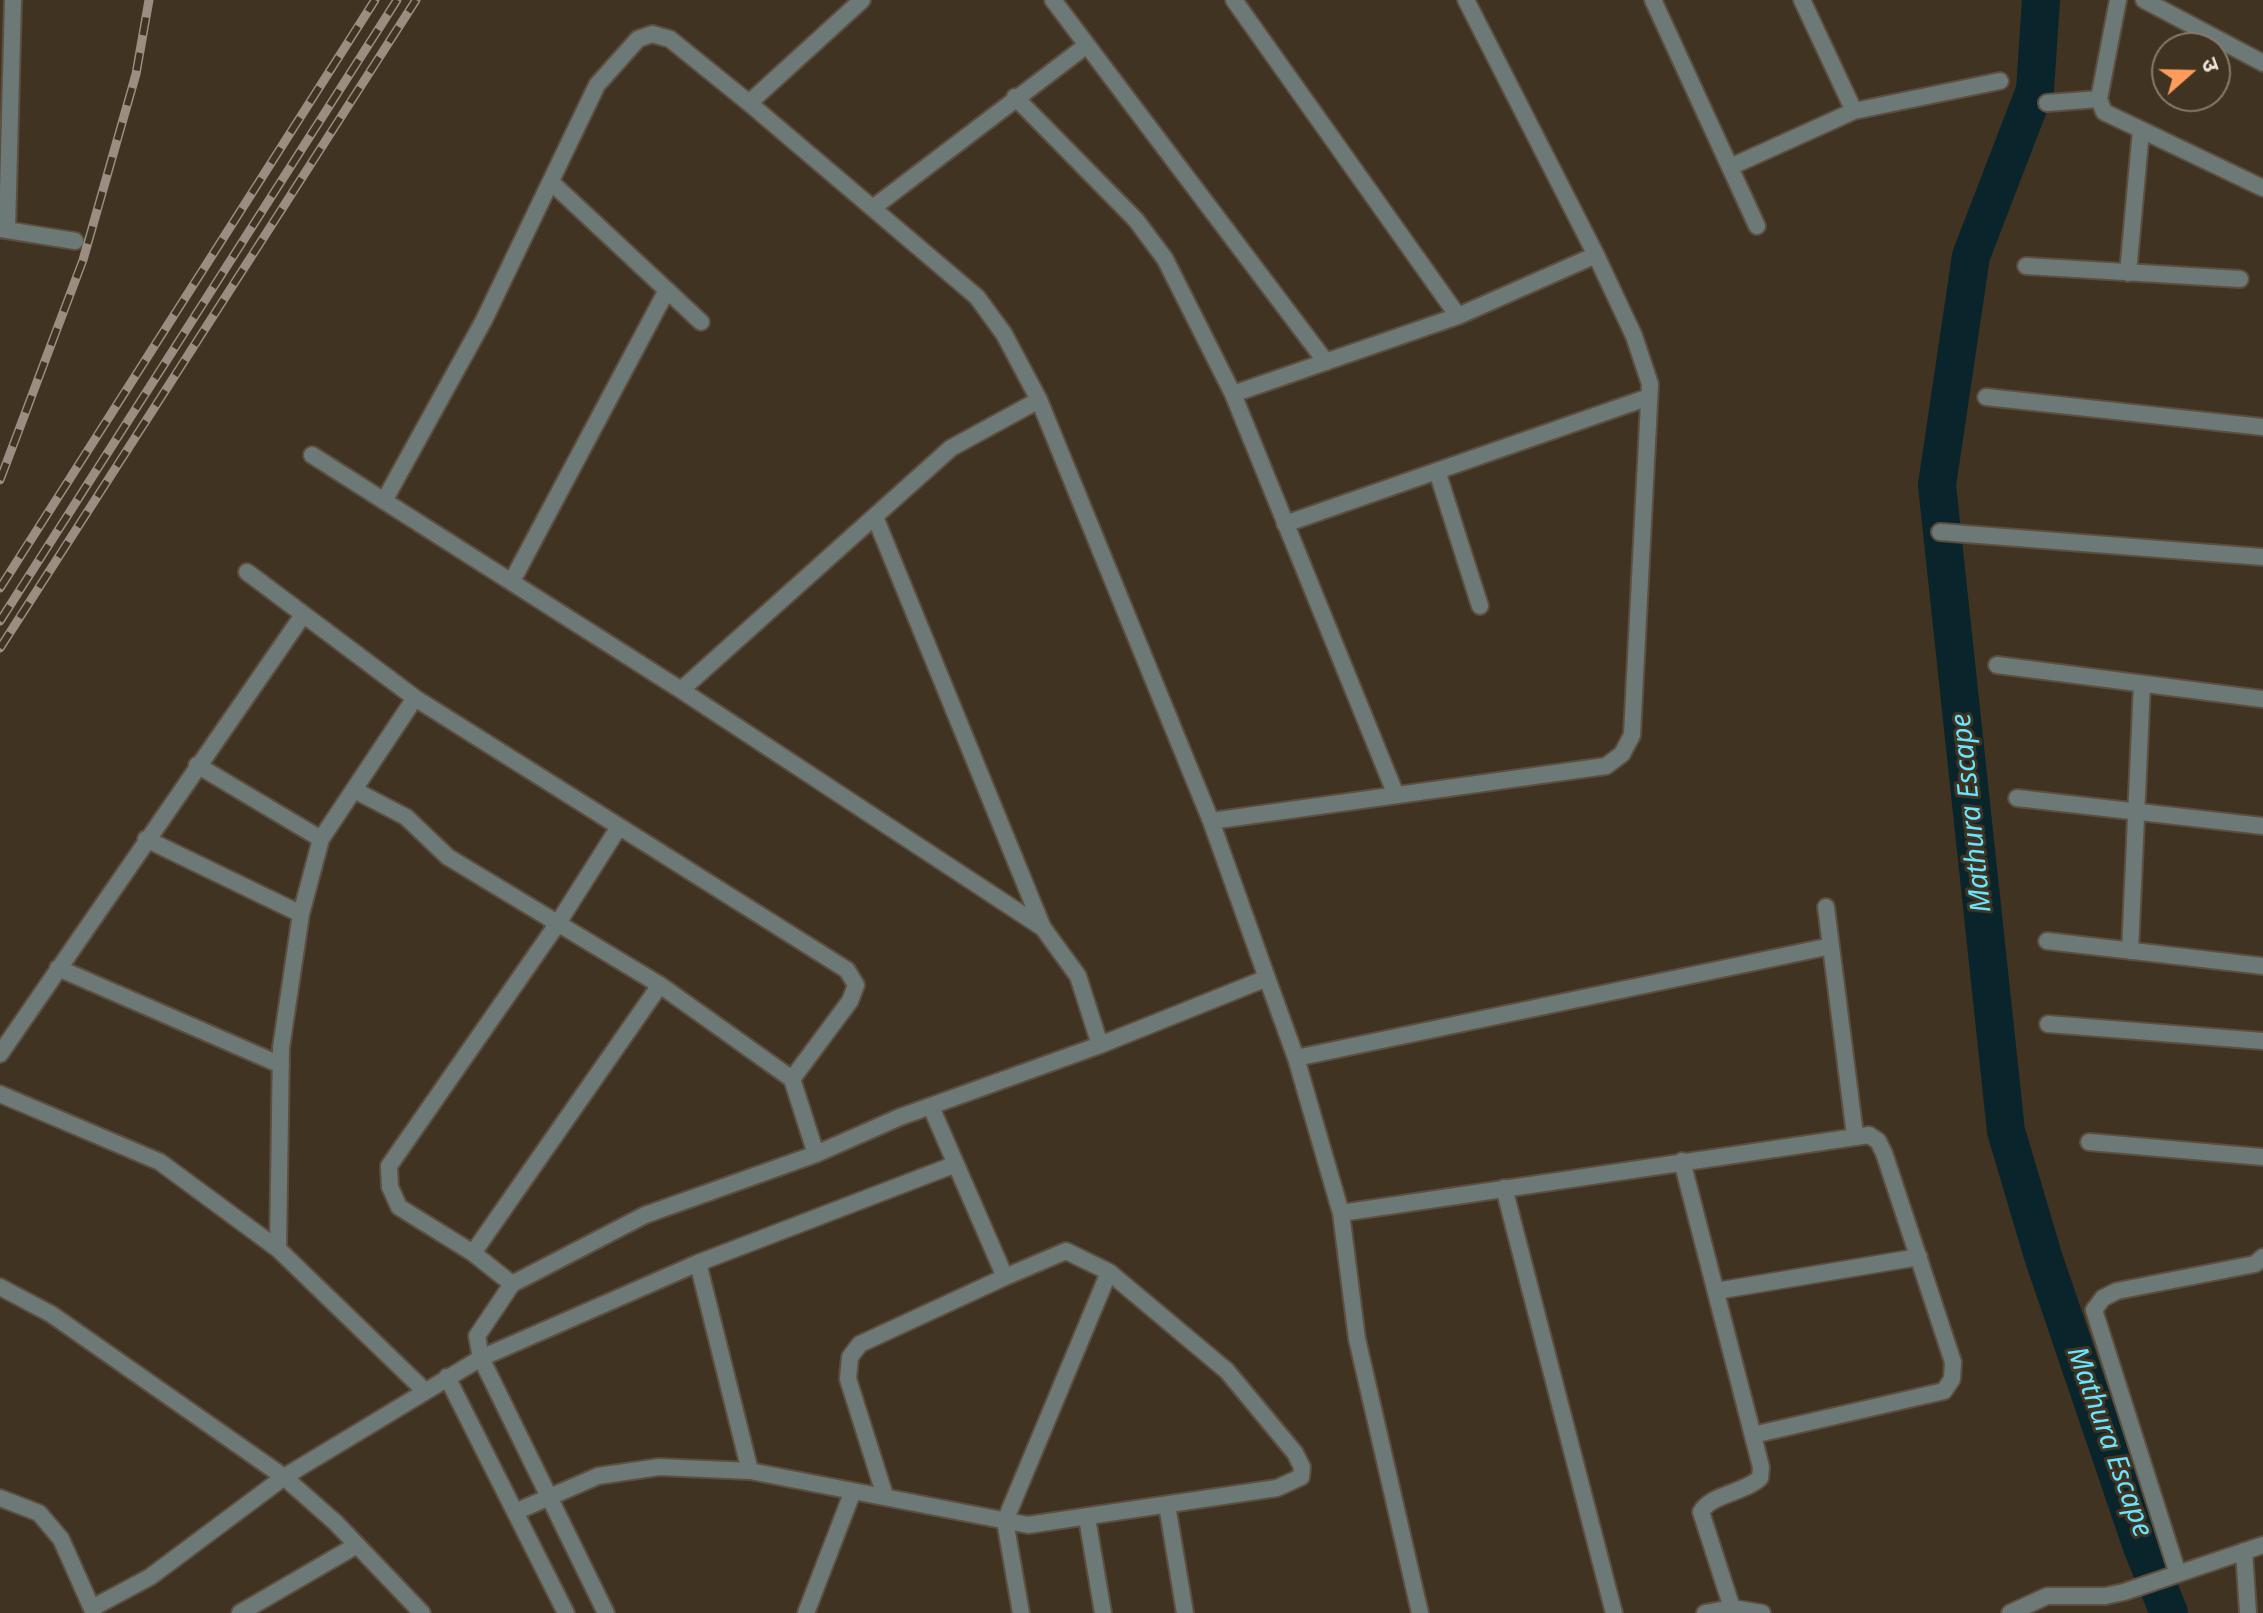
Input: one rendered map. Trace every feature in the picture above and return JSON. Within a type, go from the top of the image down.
[{"type":"street","points":[[13,0],[3,230],[75,241]]},
{"type":"street","points":[[749,103],[862,0]]},
{"type":"street","points":[[1053,0],[1326,362]]},
{"type":"street","points":[[1234,0],[1458,316]]},
{"type":"street","points":[[1211,821],[1606,766],[1622,754],[1632,735],[1650,384],[1634,336],[1596,255],[1466,0]]},
{"type":"street","points":[[1653,0],[1757,226]]},
{"type":"street","points":[[1802,0],[1854,111]]},
{"type":"street","points":[[2118,0],[2099,99],[2104,112],[2263,188]]},
{"type":"street","points":[[2144,0],[2263,63]]},
{"type":"street","points":[[384,501],[484,320],[597,85],[638,39],[652,34],[670,39],[874,207],[977,297],[1004,334],[1039,400],[1211,821],[1296,1058],[1341,1213],[1357,1339],[1420,1613]]},
{"type":"street","points":[[874,207],[1087,45]]},
{"type":"street","points":[[1730,167],[1854,111],[2000,81]]},
{"type":"street","points":[[1015,97],[1136,220],[1165,259],[1233,394],[1396,795]]},
{"type":"street","points":[[2047,103],[2099,99]]},
{"type":"street","points":[[2128,273],[2141,130]]},
{"type":"street","points":[[551,182],[701,322]]},
{"type":"street","points":[[1233,394],[1458,316],[1596,255]]},
{"type":"street","points":[[2026,266],[2240,279]]},
{"type":"street","points":[[512,581],[667,290]]},
{"type":"street","points":[[1285,524],[1649,397]]},
{"type":"street","points":[[1986,397],[2263,427]]},
{"type":"street","points":[[681,690],[951,448],[1039,400]]},
{"type":"street","points":[[312,455],[681,690],[1043,928]]},
{"type":"street","points":[[1437,471],[1480,606]]},
{"type":"street","points":[[875,517],[1043,928],[1078,976],[1100,1045]]},
{"type":"street","points":[[1940,532],[2263,557]]},
{"type":"street","points":[[247,572],[415,698],[847,970],[856,985],[850,1001],[792,1079]]},
{"type":"street","points":[[0,1054],[303,615]]},
{"type":"street","points":[[1997,665],[2263,699]]},
{"type":"street","points":[[2130,951],[2142,684]]},
{"type":"street","points":[[278,1249],[281,1065],[301,914],[321,839],[415,698]]},
{"type":"street","points":[[197,765],[321,839]]},
{"type":"street","points":[[354,790],[406,817],[448,857],[660,985],[792,1079],[816,1154]]},
{"type":"street","points":[[2017,798],[2263,826]]},
{"type":"street","points":[[512,1284],[473,1253],[399,1207],[390,1187],[389,1166],[558,923],[619,827]]},
{"type":"street","points":[[146,839],[301,914]]},
{"type":"street","points":[[1826,907],[1855,1135]]},
{"type":"street","points":[[2047,941],[2263,966]]},
{"type":"street","points":[[1296,1058],[1831,946]]},
{"type":"street","points":[[58,968],[281,1065]]},
{"type":"street","points":[[606,1613],[481,1358],[477,1336],[512,1284],[645,1215],[816,1154],[1267,978]]},
{"type":"street","points":[[473,1253],[660,985]]},
{"type":"street","points":[[2048,1024],[2263,1041]]},
{"type":"street","points":[[0,1094],[160,1162],[278,1249],[424,1390]]},
{"type":"street","points":[[931,1107],[1005,1277]]},
{"type":"street","points":[[1341,1213],[1869,1135],[1878,1141],[1919,1257],[1953,1362],[1952,1379],[1944,1391],[1753,1435]]},
{"type":"street","points":[[2263,1139],[2263,1165]]},
{"type":"street","points":[[2089,1142],[2263,1157]]},
{"type":"street","points":[[1682,1161],[1753,1435],[1760,1478],[1751,1487],[1705,1505],[1701,1512],[1732,1608]]},
{"type":"street","points":[[0,1498],[39,1513],[61,1539],[93,1610],[150,1577],[284,1477],[481,1358],[698,1263],[956,1164]]},
{"type":"street","points":[[1504,1188],[1614,1613]]},
{"type":"street","points":[[515,1512],[598,1476],[659,1467],[750,1471],[1028,1525],[1277,1488],[1301,1477],[1302,1467],[1227,1371],[1109,1272],[1066,1251],[860,1344],[850,1357],[848,1379],[885,1496]]},
{"type":"street","points":[[1716,1291],[1919,1257]]},
{"type":"street","points":[[2171,1574],[2094,1310],[2103,1298],[2117,1291],[2255,1264],[2263,1257]]},
{"type":"street","points":[[698,1263],[750,1471]]},
{"type":"street","points":[[1021,1613],[1005,1521],[1109,1272]]},
{"type":"street","points":[[0,1287],[51,1314],[284,1477],[357,1545],[422,1613]]},
{"type":"street","points":[[447,1377],[566,1613]]},
{"type":"street","points":[[806,1613],[853,1491]]},
{"type":"street","points":[[1167,1505],[1185,1613]]},
{"type":"street","points":[[1087,1518],[1103,1613]]},
{"type":"street","points":[[251,1611],[357,1545]]},
{"type":"street","points":[[2010,1613],[2047,1596],[2107,1605],[2124,1592],[2263,1545]]},
{"type":"street","points":[[2244,1551],[2248,1613]]},
{"type":"street","points":[[1705,1613],[1732,1608],[1762,1613]]},
{"type":"waterway","name":"Mathura Escape","points":[[2041,0],[2035,90],[1971,256],[1937,485],[2006,1131],[2043,1256],[2142,1547],[2169,1613]]},
{"type":"railway","points":[[0,480],[83,260],[136,74],[149,0]]},
{"type":"railway","points":[[0,588],[375,0]]},
{"type":"railway","points":[[0,621],[397,0]]},
{"type":"railway","points":[[0,648],[416,0]]}]
